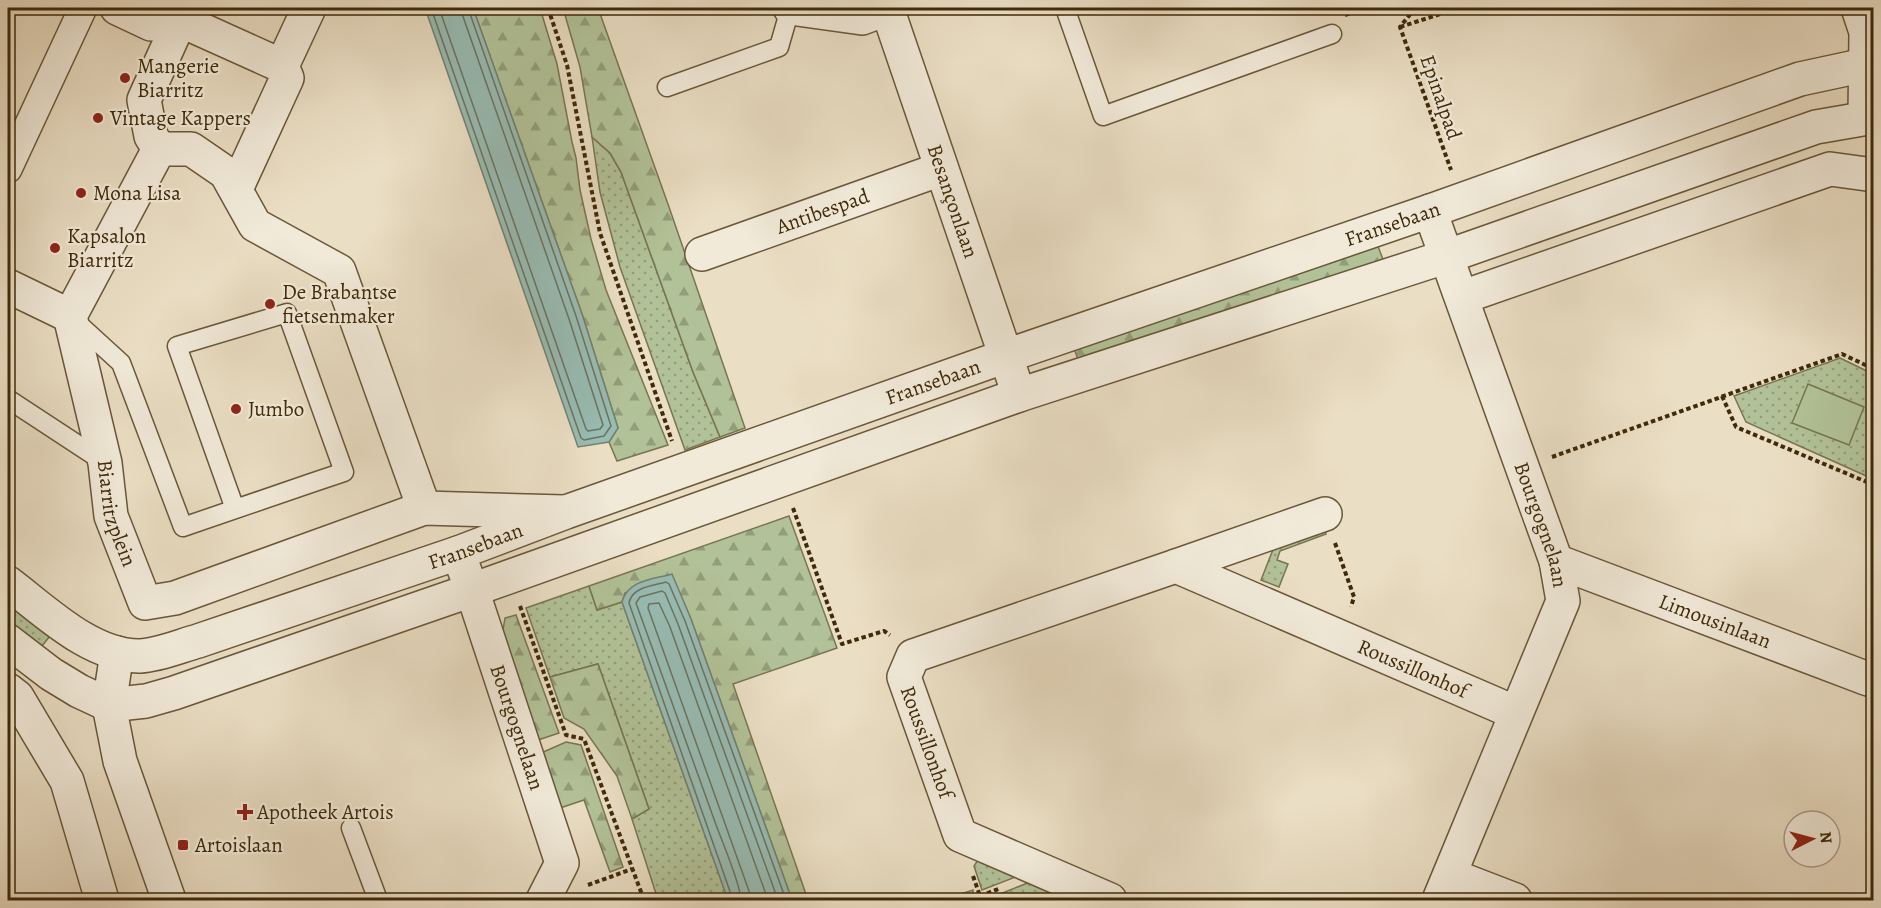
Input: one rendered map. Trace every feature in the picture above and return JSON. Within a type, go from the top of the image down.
[{"type":"street","points":[[8,169],[83,8]]},
{"type":"street","points":[[117,8],[151,24],[180,20],[282,66],[287,78],[236,189]]},
{"type":"street","points":[[282,66],[309,8]]},
{"type":"street","points":[[790,8],[862,18],[887,8]]},
{"type":"street","name":"Besançonlaan","points":[[887,8],[1019,395]]},
{"type":"street","points":[[1858,8],[1866,32],[1870,66],[1869,117]]},
{"type":"street","points":[[159,149],[151,136],[144,100],[180,20]]},
{"type":"street","name":"Fransebaan","points":[[8,583],[86,641],[117,652],[139,656],[198,641],[458,553],[566,512],[1006,356],[1430,211],[1800,79],[1870,66]]},
{"type":"street","name":"Fransebaan","points":[[109,705],[146,701],[174,693],[510,577],[1019,395],[1448,256],[1816,127],[1869,117]]},
{"type":"street","points":[[159,149],[191,148],[226,173],[255,225],[339,271],[424,508]]},
{"type":"street","points":[[8,286],[70,316],[159,149]]},
{"type":"street","points":[[1463,297],[1830,168],[1874,175]]},
{"type":"street","name":"Antibespad","points":[[702,254],[941,169]]},
{"type":"street","name":"Bourgognelaan","points":[[1430,211],[1463,297],[1556,561],[1563,601],[1444,888]]},
{"type":"street","name":"Biarritzplein","points":[[70,316],[105,463],[111,516],[145,603],[175,598],[424,508],[566,512]]},
{"type":"street","name":"Roussillonhof","points":[[1110,900],[960,835],[904,677],[913,656],[1325,514]]},
{"type":"street","name":"Bourgognelaan","points":[[458,553],[562,863],[543,900]]},
{"type":"street","name":"Limousinlaan","points":[[1556,561],[1868,679],[1874,678]]},
{"type":"street","name":"Roussillonhof","points":[[1176,566],[1516,713]]},
{"type":"street","points":[[8,641],[51,674],[109,705]]},
{"type":"street","points":[[117,652],[109,705],[120,761],[169,900]]},
{"type":"street","points":[[12,694],[67,781],[102,900]]},
{"type":"street","points":[[1444,888],[1515,900]]},
{"type":"lane","points":[[667,87],[779,47],[790,8]]},
{"type":"lane","points":[[1065,8],[1103,116],[1332,34]]},
{"type":"lane","points":[[70,316],[121,363],[183,527],[236,509],[344,472],[287,313],[177,346],[236,509]]},
{"type":"lane","points":[[8,399],[105,463]]},
{"type":"lane","points":[[351,828],[378,900]]},
{"type":"path","points":[[391,8],[399,8]]},
{"type":"path","points":[[548,8],[567,65],[600,233],[682,471]]},
{"type":"path","points":[[1400,27],[1415,8]]},
{"type":"path","points":[[1400,27],[1459,8]]},
{"type":"path","name":"Epinalpad","points":[[1400,27],[1461,200]]},
{"type":"path","points":[[1523,467],[1842,354],[1874,369]]},
{"type":"path","points":[[1722,396],[1736,427],[1874,485]]},
{"type":"path","points":[[783,479],[842,644],[884,631],[913,656]]},
{"type":"path","points":[[1325,514],[1354,597],[1341,637]]},
{"type":"path","points":[[510,577],[566,735],[584,739],[644,900]]},
{"type":"green space","points":[[473,8],[540,8],[557,64],[591,239],[606,290],[668,445],[617,461],[609,442],[618,428],[582,314]]},
{"type":"green space","points":[[563,8],[598,8],[745,428],[720,437],[693,372],[621,172],[610,153],[592,137],[580,67]]},
{"type":"green space","points":[[592,137],[610,153],[621,172],[693,372],[720,437],[685,450],[620,267],[600,192]]},
{"type":"green space","points":[[1376,241],[1384,262],[1081,367],[1073,346]]},
{"type":"green space","points":[[1840,358],[1873,374],[1873,479],[1746,422],[1734,396]]},
{"type":"green space","points":[[1808,384],[1864,407],[1849,445],[1792,423]]},
{"type":"green space","points":[[789,516],[837,648],[733,684],[808,900],[792,900],[691,619],[672,575],[625,593],[622,602],[597,610],[589,586]]},
{"type":"green space","points":[[1322,522],[1326,534],[1280,551],[1277,560],[1288,564],[1279,587],[1261,580],[1276,542]]},
{"type":"green space","points":[[589,586],[597,610],[622,602],[728,900],[658,900],[632,819],[649,809],[598,664],[550,677],[526,608]]},
{"type":"green space","points":[[8,594],[55,630],[41,647],[8,622]]},
{"type":"green space","points":[[516,615],[559,733],[538,740],[502,636],[505,618]]},
{"type":"green space","points":[[598,664],[649,809],[632,819],[617,776],[584,729],[564,718],[550,677]]},
{"type":"green space","points":[[566,742],[581,745],[623,867],[610,872],[584,800],[560,808],[541,753]]},
{"type":"green space","points":[[978,860],[1023,874],[982,890],[974,866]]},
{"type":"green space","points":[[1040,878],[1093,900],[985,900]]},
{"type":"green space","points":[[973,890],[973,900],[942,900]]},
{"type":"water","points":[[425,8],[473,8],[582,314],[618,428],[609,442],[578,447]]},
{"type":"water","points":[[672,574],[691,619],[792,900],[728,900],[622,602],[629,589],[635,585]]},
{"type":"place","name":"Mangerie Biarritz","points":[[125,78]]},
{"type":"place","name":"Vintage Kappers","points":[[98,118]]},
{"type":"place","name":"Mona Lisa","points":[[81,193]]},
{"type":"place","name":"Kapsalon Biarritz","points":[[55,248]]},
{"type":"place","name":"De Brabantse fietsenmaker","points":[[270,304]]},
{"type":"place","name":"Jumbo","points":[[236,409]]},
{"type":"place","name":"Apotheek Artois","points":[[245,812]]},
{"type":"place","name":"Artoislaan","points":[[183,845]]}]
